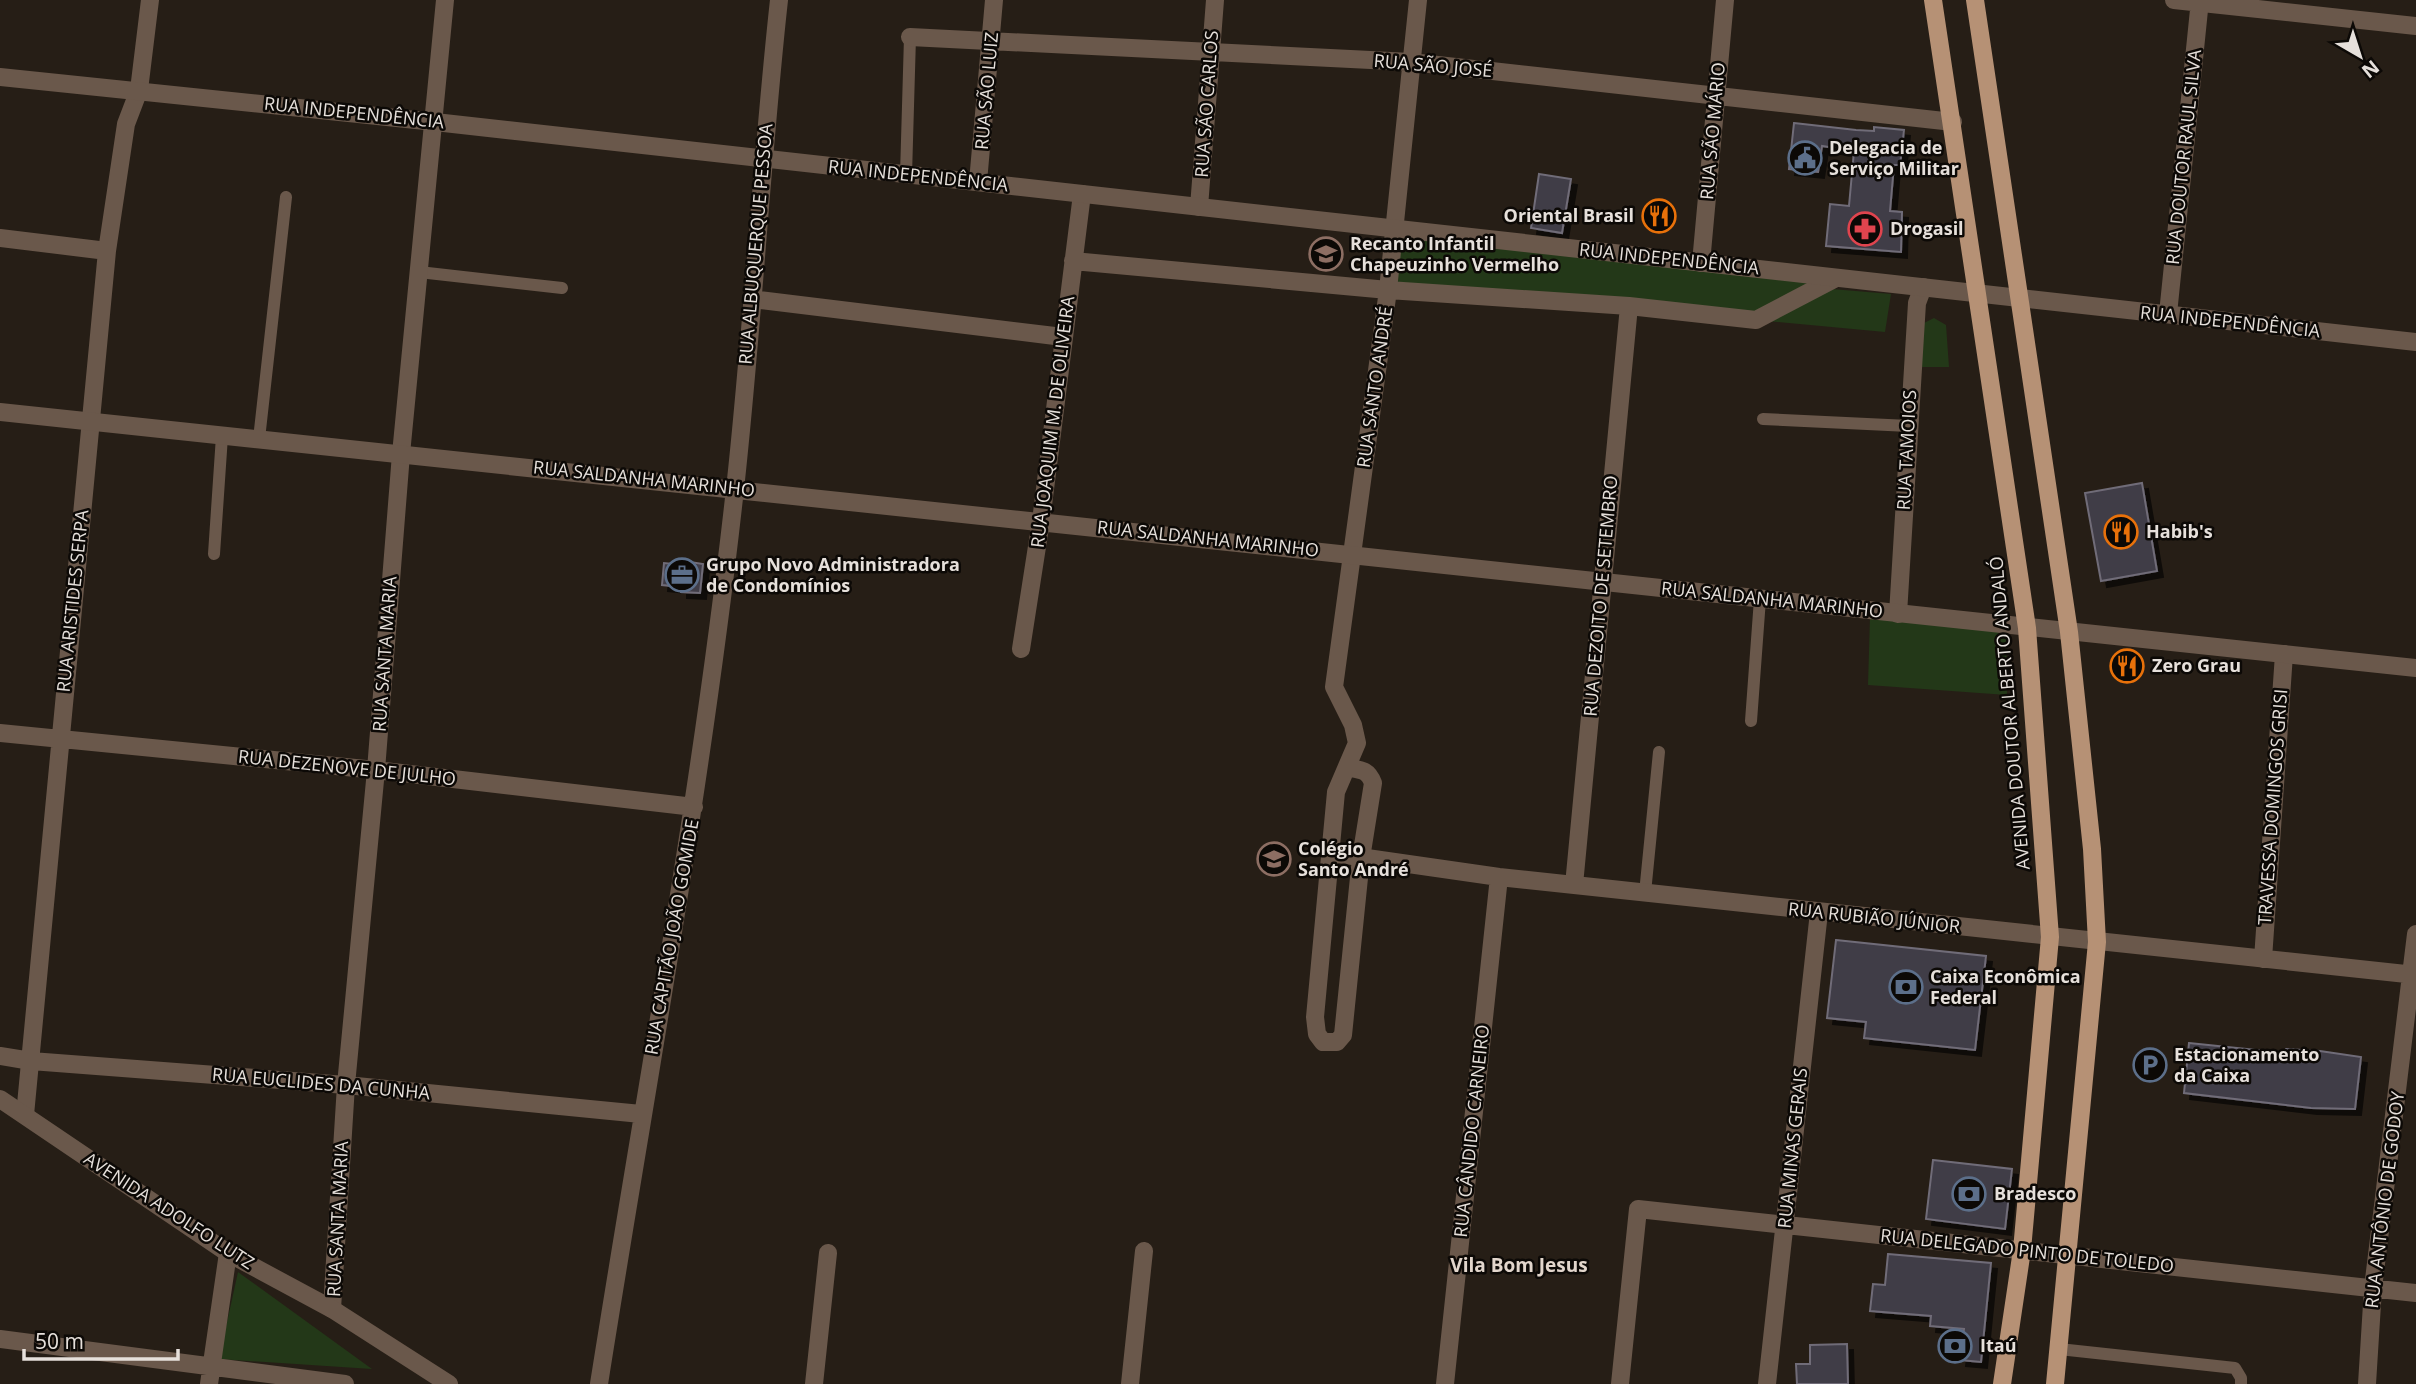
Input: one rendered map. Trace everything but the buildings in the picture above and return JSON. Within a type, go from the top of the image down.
[{"type":"main road","name":"AVENIDA DOUTOR ALBERTO ANDALÓ","points":[[1933,0],[1979,293],[2027,628],[2050,937],[2022,1250],[2002,1384]]},
{"type":"main road","points":[[1975,0],[2070,632],[2092,849],[2097,942],[2055,1384]]},
{"type":"street","name":"RUA ARISTIDES SERPA","points":[[25,1115],[107,251],[126,124],[139,90],[150,0]]},
{"type":"street","name":"RUA SANTA MARIA","points":[[332,1309],[346,1085],[376,770],[401,454],[445,0]]},
{"type":"street","name":"RUA ALBUQUERQUE PESSOA","points":[[735,489],[762,159],[779,0]]},
{"type":"street","name":"RUA SÃO LUIZ","points":[[978,183],[994,0]]},
{"type":"street","name":"RUA SÃO CARLOS","points":[[1199,207],[1215,0]]},
{"type":"street","name":"RUA SANTO ANDRÉ","points":[[1349,768],[1364,770],[1373,783],[1361,858],[1343,1035],[1337,1042],[1323,1042],[1317,1034],[1315,1017],[1336,792],[1349,768],[1357,743],[1353,725],[1334,687],[1388,290],[1418,0]]},
{"type":"street","name":"RUA SÃO MÁRIO","points":[[1701,263],[1725,0]]},
{"type":"street","points":[[2174,0],[2416,26]]},
{"type":"street","name":"RUA DOUTOR RAUL SILVA","points":[[2168,314],[2200,1]]},
{"type":"street","name":"RUA SÃO JOSÉ","points":[[910,37],[1411,62],[1953,122]]},
{"type":"street","name":"RUA INDEPENDÊNCIA","points":[[0,77],[435,122],[2416,342]]},
{"type":"street","name":"RUA JOAQUIM M. DE OLIVEIRA","points":[[1021,649],[1041,521],[1082,194]]},
{"type":"street","points":[[0,238],[107,251]]},
{"type":"street","points":[[1073,261],[1388,290],[1629,306],[1756,320],[1836,278]]},
{"type":"street","name":"RUA TAMOIOS","points":[[1898,614],[1917,303],[1923,287]]},
{"type":"street","points":[[752,299],[1063,337]]},
{"type":"street","name":"RUA DEZOITO DE SETEMBRO","points":[[1574,885],[1629,306]]},
{"type":"street","name":"RUA SALDANHA MARINHO","points":[[0,412],[2416,668]]},
{"type":"street","name":"RUA CAPITÃO JOÃO GOMIDE","points":[[599,1384],[641,1114],[694,807],[735,489]]},
{"type":"street","name":"TRAVESSA DOMINGOS GRISI","points":[[2263,959],[2284,654]]},
{"type":"street","name":"RUA DEZENOVE DE JULHO","points":[[0,733],[376,770],[694,807]]},
{"type":"street","name":"RUA RUBIÃO JÚNIOR","points":[[1332,853],[1499,877],[2414,975]]},
{"type":"street","name":"RUA CÂNDIDO CARNEIRO","points":[[1445,1384],[1499,877]]},
{"type":"street","points":[[1328,896],[1357,899]]},
{"type":"street","name":"RUA MINAS GERAIS","points":[[1768,1384],[1819,912]]},
{"type":"street","name":"RUA ANTÔNIO DE GODOY","points":[[2367,1384],[2373,1288],[2414,975],[2416,934]]},
{"type":"street","points":[[1322,954],[1351,959]]},
{"type":"street","name":"RUA EUCLIDES DA CUNHA","points":[[0,1056],[31,1061],[346,1085],[641,1114]]},
{"type":"street","name":"AVENIDA ADOLFO LUTZ","points":[[0,1100],[228,1253],[332,1309],[449,1384]]},
{"type":"street","name":"RUA DELEGADO PINTO DE TOLEDO","points":[[1620,1384],[1638,1209],[2416,1293]]},
{"type":"street","points":[[1130,1384],[1144,1251]]},
{"type":"street","points":[[210,1376],[228,1253]]},
{"type":"street","points":[[814,1384],[828,1253]]},
{"type":"street","points":[[0,1339],[210,1376],[345,1384]]},
{"type":"lane","points":[[906,175],[910,37]]},
{"type":"lane","points":[[259,439],[286,197]]},
{"type":"lane","points":[[419,272],[562,288]]},
{"type":"lane","points":[[1763,419],[1909,426]]},
{"type":"lane","points":[[214,554],[222,436]]},
{"type":"lane","points":[[1751,721],[1760,599]]},
{"type":"lane","points":[[1645,893],[1659,752]]},
{"type":"lane","points":[[2059,1349],[2235,1368],[2241,1378],[2241,1384]]},
{"type":"green space","points":[[1392,235],[1821,281],[1758,314],[1390,284]]},
{"type":"green space","points":[[1832,289],[1891,294],[1885,332],[1766,321]]},
{"type":"green space","points":[[1934,318],[1946,325],[1949,367],[1920,367],[1922,324]]},
{"type":"green space","points":[[1870,617],[2006,633],[2007,695],[1868,685]]},
{"type":"green space","points":[[238,1272],[372,1369],[219,1359]]},
{"type":"place","name":"Delegacia de Serviço Militar","points":[[1805,158]]},
{"type":"place","name":"Oriental Brasil","points":[[1659,216]]},
{"type":"place","name":"Drogasil","points":[[1865,229]]},
{"type":"place","name":"Recanto Infantil Chapeuzinho Vermelho","points":[[1326,254]]},
{"type":"place","name":"Habib's","points":[[2121,532]]},
{"type":"place","name":"Grupo Novo Administradora de Condomínios","points":[[682,575]]},
{"type":"place","name":"Zero Grau","points":[[2127,666]]},
{"type":"place","name":"Colégio Santo André","points":[[1274,859]]},
{"type":"place","name":"Caixa Econômica Federal","points":[[1906,987]]},
{"type":"place","name":"Estacionamento da Caixa","points":[[2150,1065]]},
{"type":"place","name":"Bradesco","points":[[1969,1194]]},
{"type":"place","name":"Itaú","points":[[1955,1346]]},
{"type":"district","name":"Vila Bom Jesus","points":[[1519,1265]]}]
